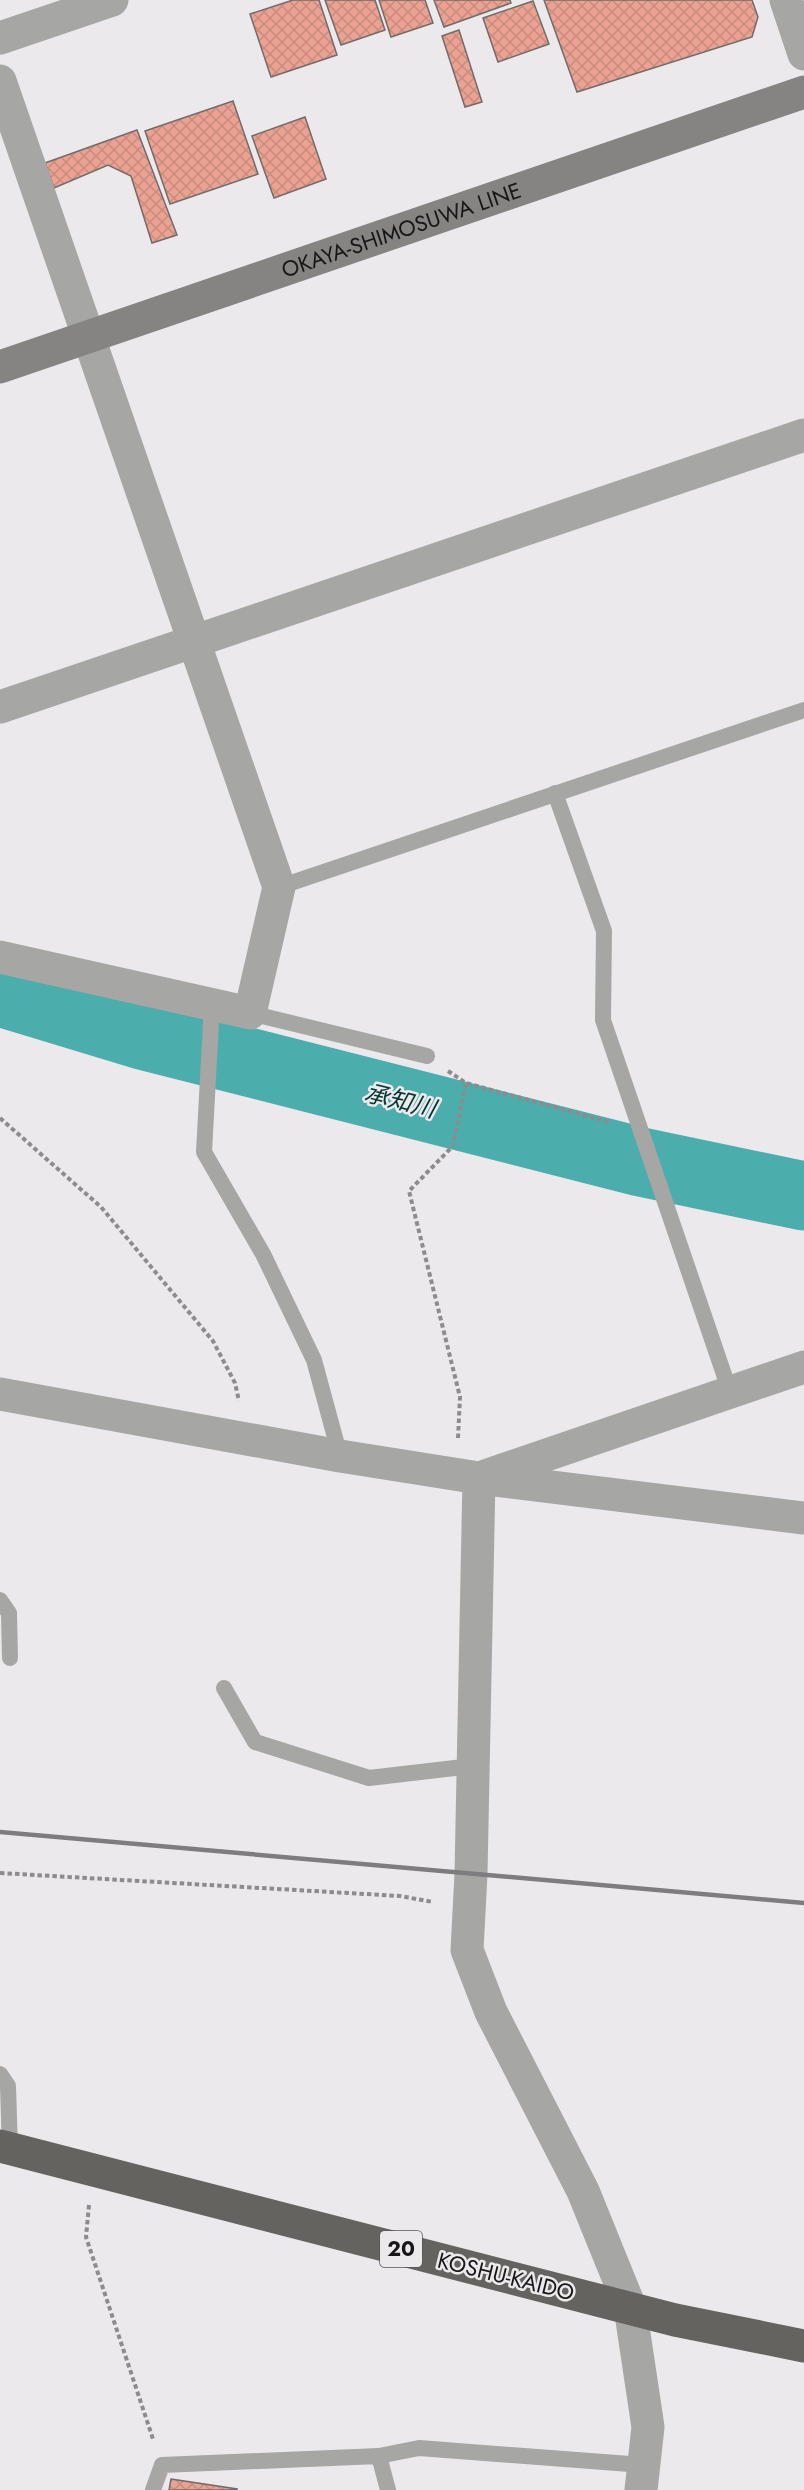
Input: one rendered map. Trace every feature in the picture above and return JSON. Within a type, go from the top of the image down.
[{"type":"highway","name":"KOSHU-KAIDO","points":[[5,2147],[675,2320],[804,2346]]},
{"type":"main road","name":"OKAYA-SHIMOSUWA LINE","points":[[0,367],[804,92]]},
{"type":"street","points":[[0,38],[112,0]]},
{"type":"street","points":[[786,0],[804,54]]},
{"type":"street","points":[[0,81],[279,886],[250,1013],[212,1016],[0,957]]},
{"type":"street","points":[[0,707],[194,644],[804,435]]},
{"type":"street","points":[[467,1476],[804,1367]]},
{"type":"street","points":[[0,1395],[340,1456],[467,1476],[804,1518]]},
{"type":"street","points":[[467,1476],[472,1766],[467,1950],[491,2012],[583,2191],[630,2307],[648,2427],[642,2478]]},
{"type":"lane","points":[[279,886],[804,710]]},
{"type":"lane","points":[[555,793],[604,932],[603,1020],[730,1392]]},
{"type":"lane","points":[[250,1013],[427,1056]]},
{"type":"lane","points":[[212,1016],[204,1152],[263,1254],[314,1360],[340,1456]]},
{"type":"lane","points":[[0,1600],[9,1613],[10,1659]]},
{"type":"lane","points":[[224,1688],[255,1742],[369,1778],[472,1766]]},
{"type":"lane","points":[[0,2074],[8,2086],[5,2147]]},
{"type":"lane","points":[[153,2490],[162,2465],[379,2456],[419,2448],[642,2478]]},
{"type":"lane","points":[[379,2456],[388,2490]]},
{"type":"path","points":[[427,1056],[466,1083],[641,1131]]},
{"type":"path","points":[[466,1083],[453,1146],[409,1191],[460,1397],[467,1476]]},
{"type":"path","points":[[0,1118],[101,1207],[213,1341],[235,1383],[248,1439]]},
{"type":"path","points":[[0,1873],[400,1896],[469,1909]]},
{"type":"path","points":[[91,2170],[86,2237],[162,2465]]},
{"type":"building","points":[[293,0],[319,0],[337,55],[271,77],[250,14]]},
{"type":"building","points":[[325,0],[375,0],[385,30],[341,45]]},
{"type":"building","points":[[379,0],[425,0],[433,23],[391,37]]},
{"type":"building","points":[[434,0],[510,0],[511,3],[444,27]]},
{"type":"building","points":[[544,0],[752,0],[758,17],[752,37],[577,92]]},
{"type":"building","points":[[533,1],[549,44],[498,62],[483,18]]},
{"type":"building","points":[[459,30],[482,102],[465,107],[442,36]]},
{"type":"building","points":[[233,101],[258,174],[170,204],[145,131]]},
{"type":"building","points":[[305,117],[326,179],[274,198],[252,136]]},
{"type":"building","points":[[137,130],[177,235],[152,243],[131,176],[108,165],[54,188],[45,163]]},
{"type":"building","points":[[171,2479],[237,2489],[237,2490],[169,2490]]},
{"type":"waterway","name":"承知川","points":[[0,992],[142,1035],[641,1162],[804,1196]]},
{"type":"railway","points":[[0,1832],[804,1903]]}]
